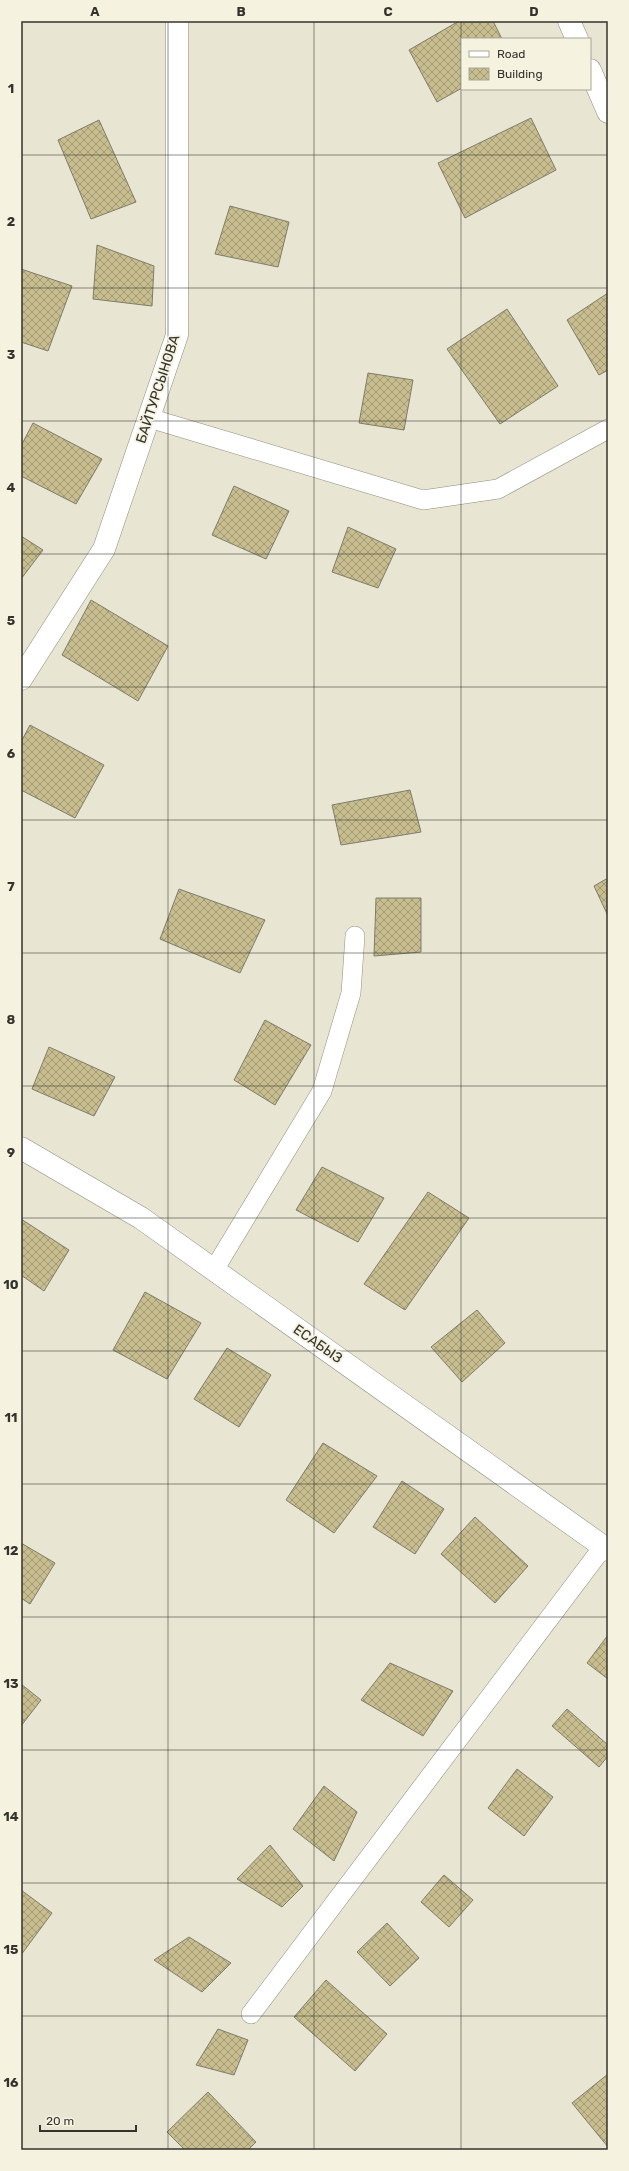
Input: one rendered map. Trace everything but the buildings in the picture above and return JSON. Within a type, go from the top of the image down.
[{"type":"street","name":"БАЙТУРСЫНОВА","points":[[21,679],[104,549],[177,335],[177,21]]},
{"type":"street","points":[[569,21],[577,38]]},
{"type":"street","points":[[591,72],[608,112]]},
{"type":"street","name":"ЕСАБЫЗ","points":[[21,1148],[141,1218],[606,1548]]},
{"type":"lane","points":[[149,418],[424,500],[498,489],[608,429]]},
{"type":"lane","points":[[214,1270],[322,1091],[351,993],[355,936]]},
{"type":"lane","points":[[251,2014],[606,1548]]}]
